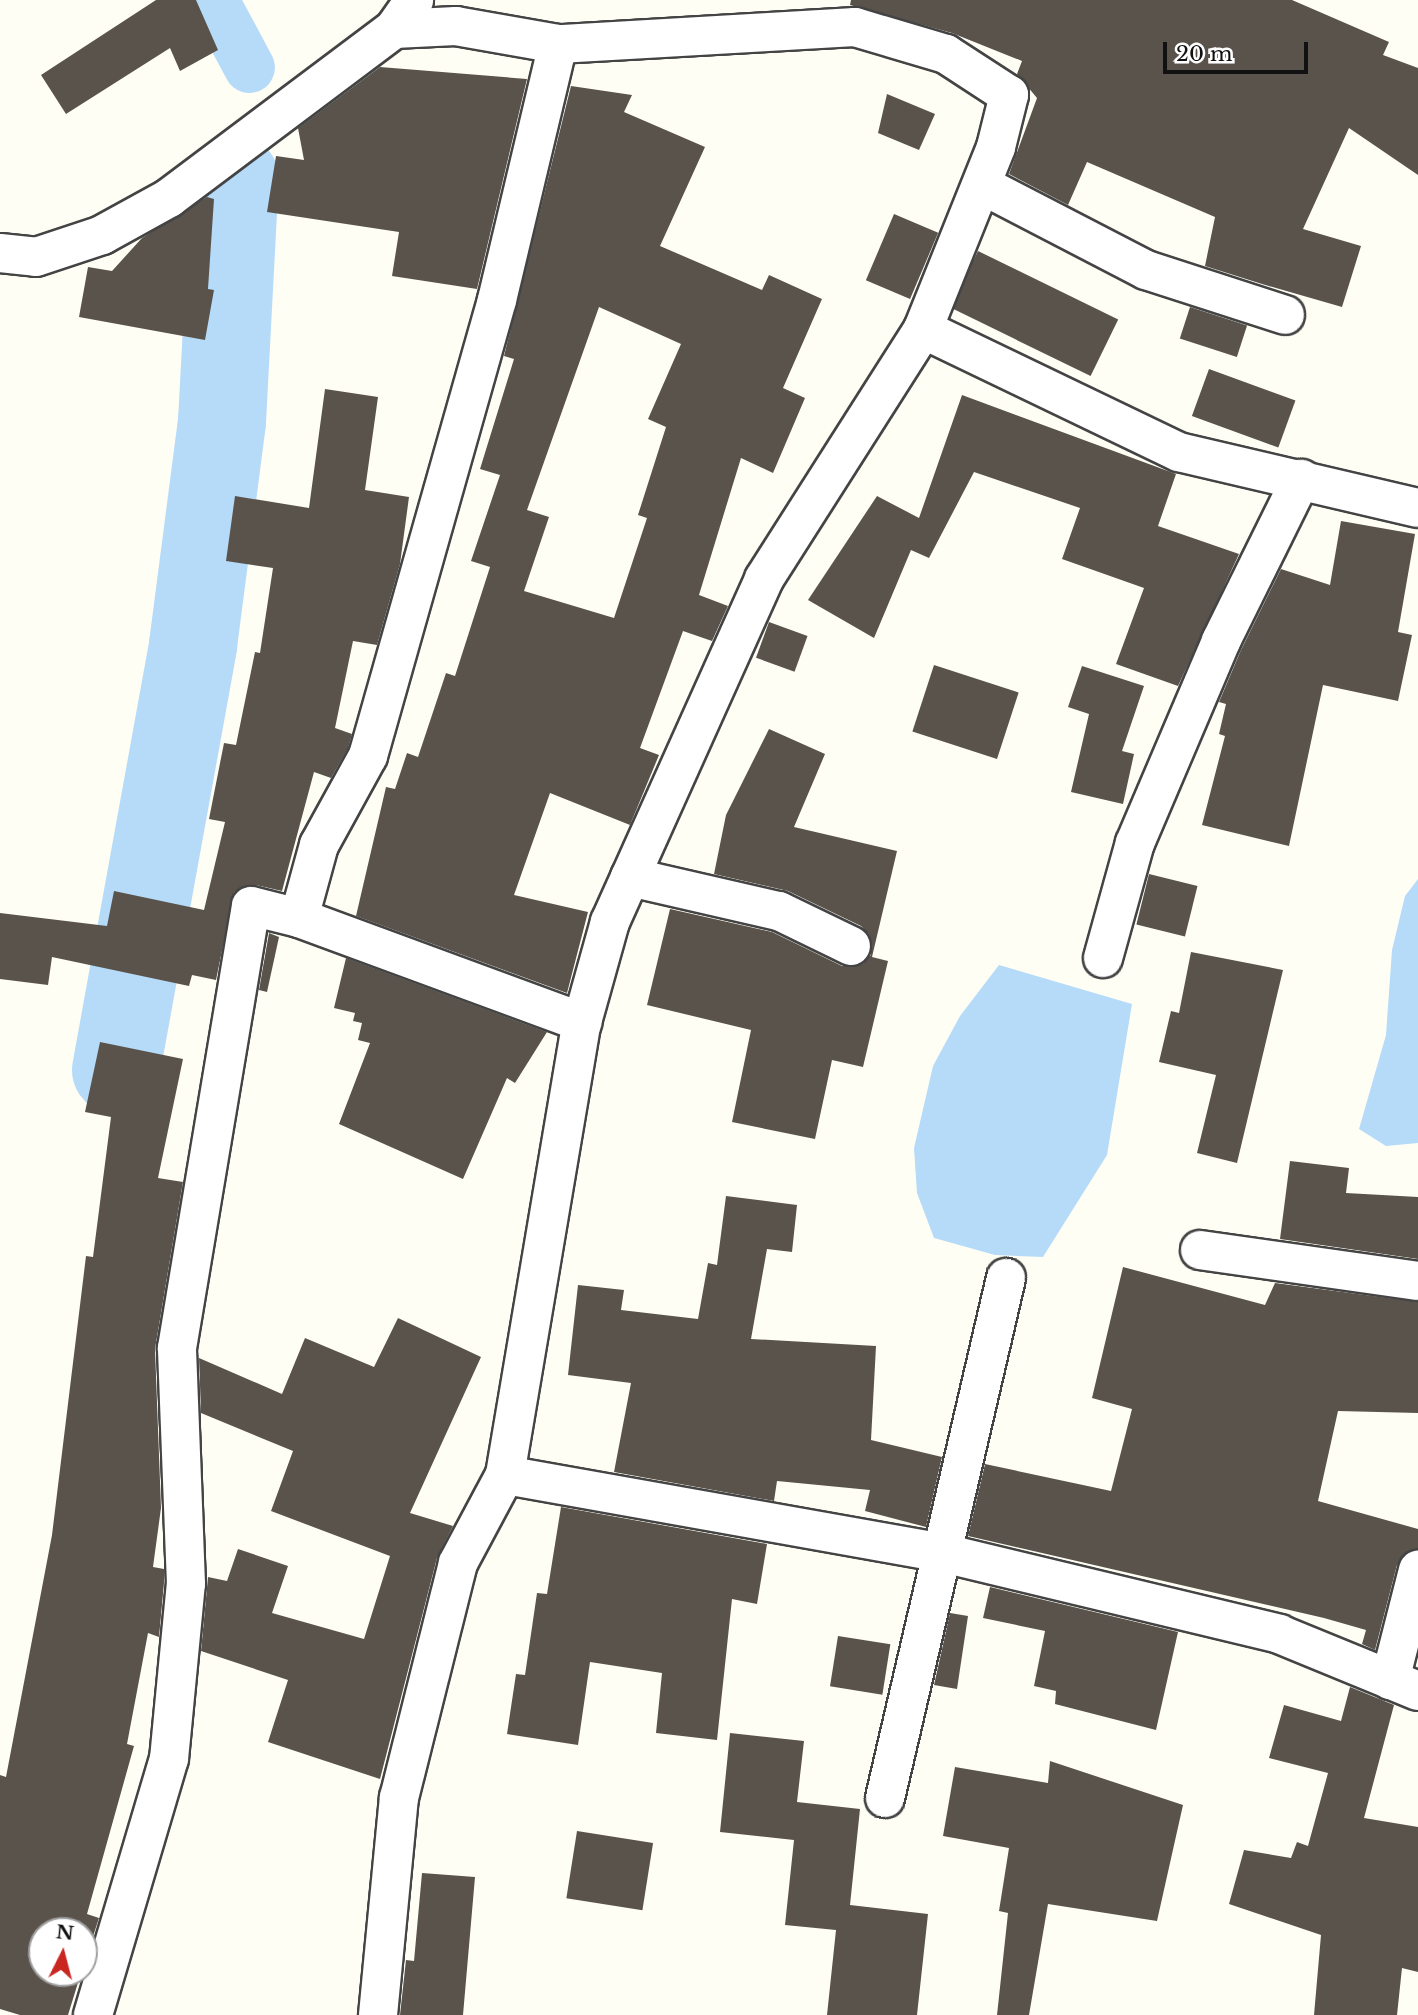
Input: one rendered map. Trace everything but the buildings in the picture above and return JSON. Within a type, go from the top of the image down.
[{"type":"street","points":[[0,254],[36,257],[102,235],[169,198],[404,14],[558,44],[855,27],[946,54],[1009,95],[982,185],[923,329],[764,579],[610,922],[582,1022],[506,1475],[458,1563],[400,1798],[378,2015]]},
{"type":"street","points":[[299,919],[319,845],[368,756],[497,300],[558,44]]},
{"type":"street","points":[[982,185],[1146,270],[1285,315]]},
{"type":"street","points":[[923,329],[1179,452],[1418,508]]},
{"type":"street","points":[[1103,958],[1135,843],[1221,641],[1301,480]]},
{"type":"street","points":[[630,877],[779,911],[851,946]]},
{"type":"street","points":[[93,2015],[169,1759],[186,1584],[177,1348],[251,906],[299,919],[540,1001],[582,1022]]},
{"type":"street","points":[[1200,1250],[1418,1281]]},
{"type":"street","points":[[886,1798],[947,1554],[1006,1278]]},
{"type":"street","points":[[506,1475],[947,1554],[1279,1634],[1404,1686],[1418,1570]]},
{"type":"water","points":[[1418,879],[1418,1143],[1386,1146],[1359,1129],[1386,1035],[1392,950],[1405,896]]},
{"type":"water","points":[[999,965],[1132,1004],[1107,1155],[1043,1257],[995,1255],[934,1238],[917,1193],[914,1148],[933,1066],[960,1016]]},
{"type":"waterway","points":[[213,0],[249,67]]},
{"type":"waterway","points":[[116,1070],[193,645],[222,422],[235,178]]}]
